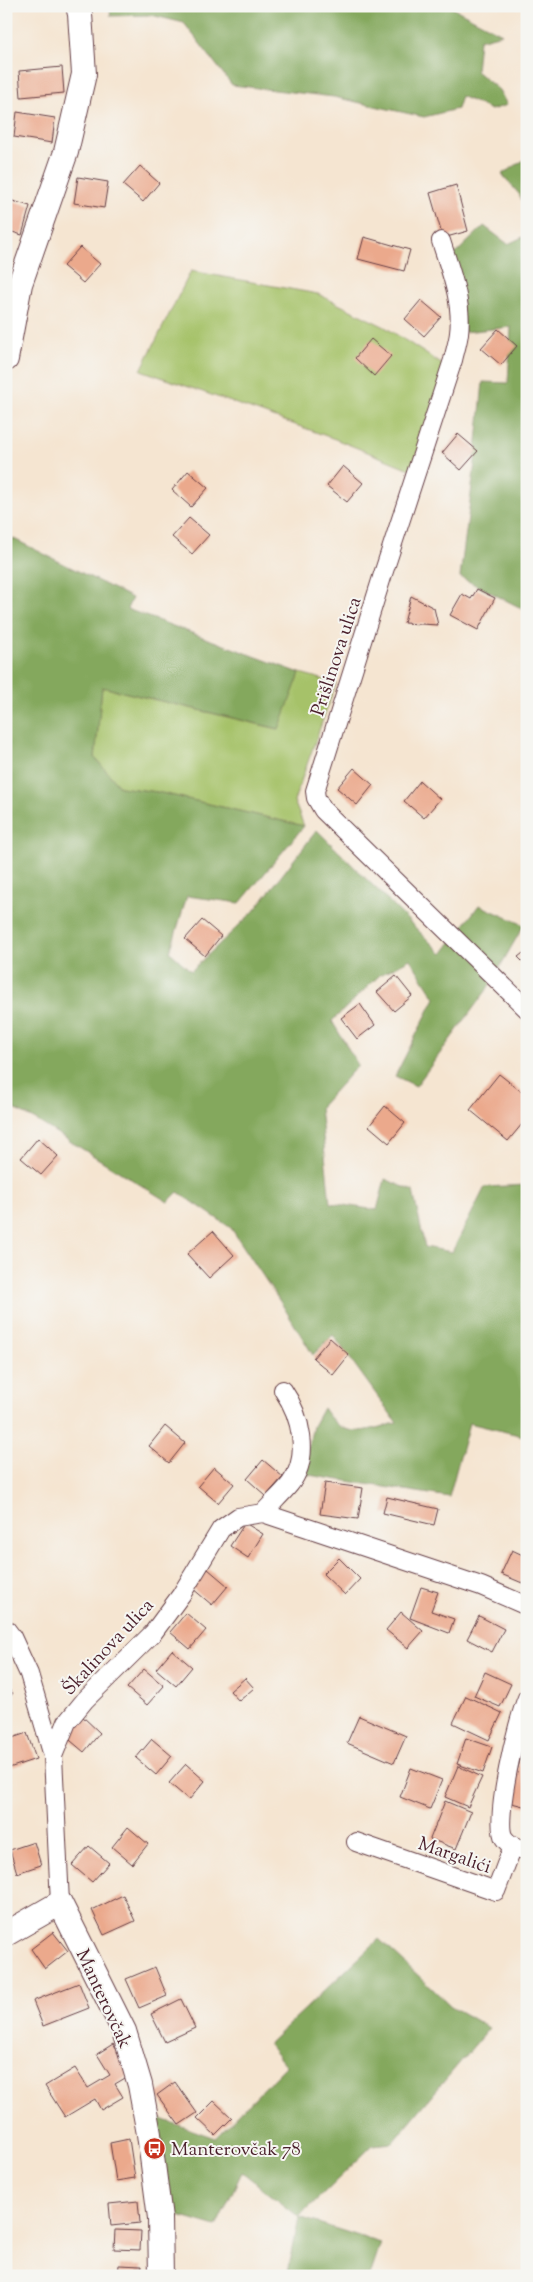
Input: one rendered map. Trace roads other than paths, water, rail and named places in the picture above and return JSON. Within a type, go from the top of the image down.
[{"type":"street","points":[[6,359],[20,284],[66,152],[84,74],[78,6]]},
{"type":"street","name":"Prišlinova ulica","points":[[441,241],[456,293],[459,316],[459,333],[454,360],[383,574],[315,791],[316,798],[323,810],[527,1009]]},
{"type":"street","points":[[263,1513],[290,1484],[300,1461],[301,1450],[297,1414],[283,1390]]},
{"type":"street","name":"Škalinova ulica","points":[[53,1756],[67,1722],[85,1700],[152,1633],[181,1595],[222,1529],[238,1517],[263,1513],[471,1583],[527,1606]]},
{"type":"street","points":[[6,1629],[12,1637],[29,1674],[53,1756],[60,1903],[6,1934]]},
{"type":"street","name":"Margalići","points":[[356,1842],[496,1891],[520,1849],[504,1838],[500,1817],[517,1727],[527,1698]]},
{"type":"street","name":"Manterovčak","points":[[60,1903],[124,2031],[140,2085],[149,2134],[160,2218],[161,2276]]},
{"type":"place","name":"Manterovčak 78","points":[[155,2148]]}]
